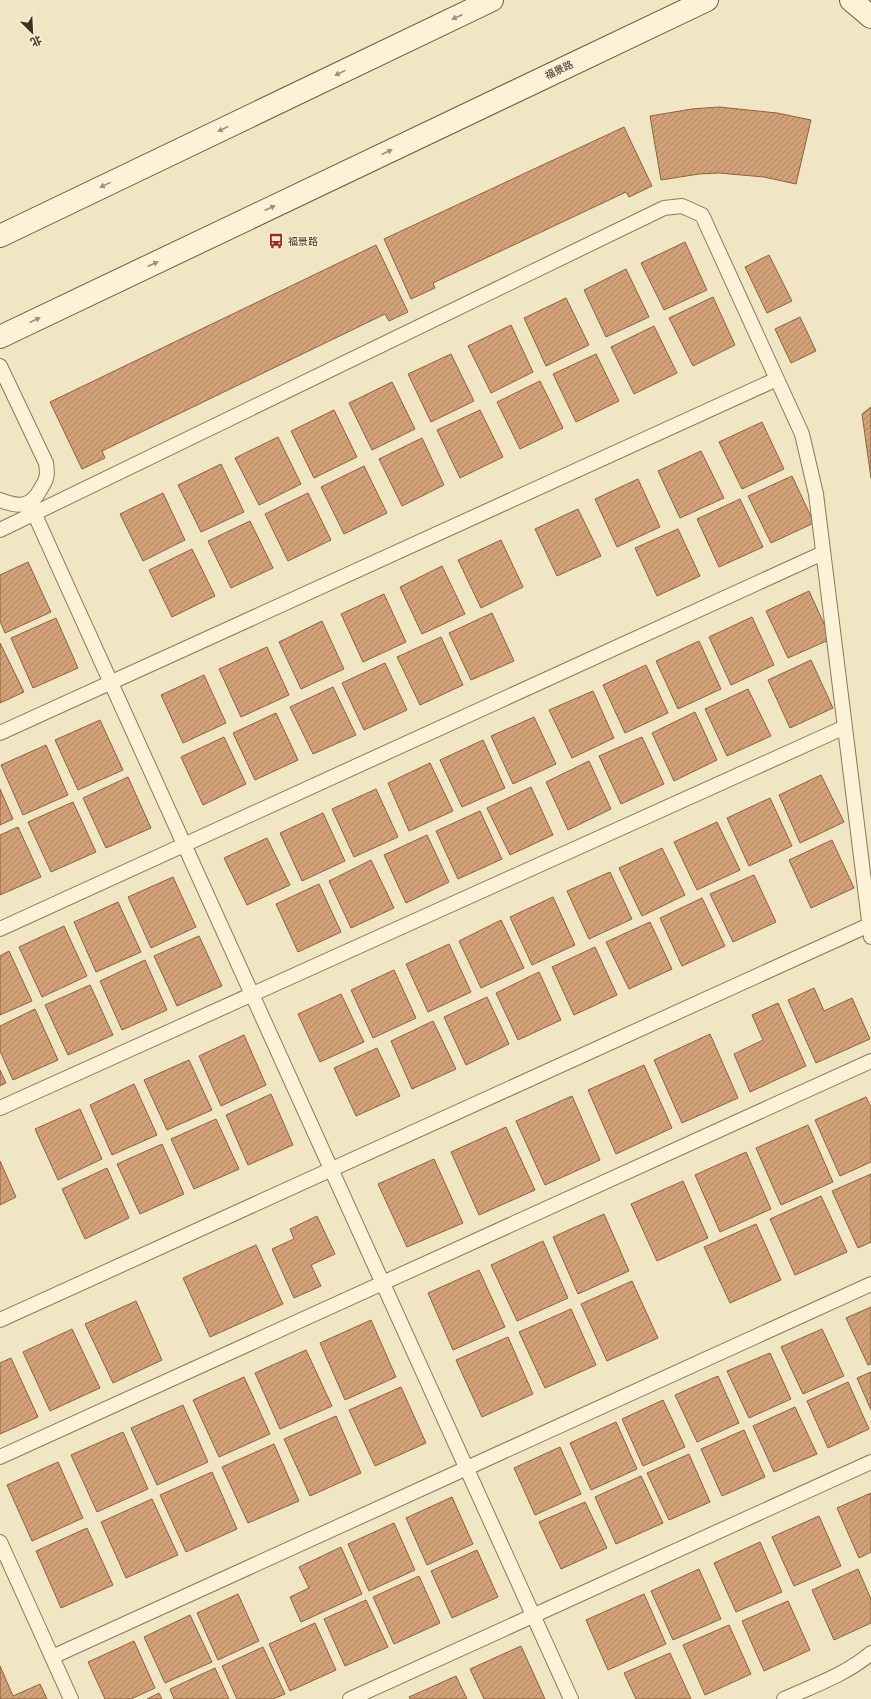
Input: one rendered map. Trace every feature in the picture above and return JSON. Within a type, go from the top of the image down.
[{"type":"main road","points":[[0,236],[492,0]]},
{"type":"main road","name":"福景路","points":[[0,337],[707,0]]},
{"type":"main road","points":[[680,13],[720,0]]},
{"type":"main road","points":[[851,0],[871,17]]},
{"type":"lane","points":[[0,530],[32,508],[664,208],[682,206],[702,215],[802,434],[806,447],[816,494],[870,931],[331,1170],[0,1320]]},
{"type":"lane","points":[[0,366],[46,463],[48,477],[32,508],[571,1699]]},
{"type":"lane","points":[[0,734],[777,379]]},
{"type":"lane","points":[[0,500],[11,505],[32,508]]},
{"type":"lane","points":[[0,929],[823,553]]},
{"type":"lane","points":[[0,1108],[845,727]]},
{"type":"lane","points":[[0,1457],[871,1061]]},
{"type":"lane","points":[[52,1657],[871,1284]]},
{"type":"lane","points":[[350,1699],[871,1462]]},
{"type":"lane","points":[[0,1542],[71,1699]]},
{"type":"lane","points":[[784,1699],[829,1679],[863,1660],[871,1653]]},
{"type":"building","points":[[719,107],[777,113],[811,120],[796,184],[764,177],[719,173],[699,174],[661,180],[650,116],[692,109]]},
{"type":"building","points":[[624,127],[652,186],[629,197],[626,192],[433,283],[435,288],[411,299],[384,239]]},
{"type":"building","points":[[685,242],[707,290],[664,310],[641,263]]},
{"type":"building","points":[[376,245],[408,312],[389,321],[385,314],[102,451],[105,458],[82,469],[50,402]]},
{"type":"building","points":[[769,255],[792,301],[767,313],[745,267]]},
{"type":"building","points":[[626,269],[649,317],[606,337],[584,290]]},
{"type":"building","points":[[713,297],[735,345],[693,366],[669,318]]},
{"type":"building","points":[[566,298],[589,345],[546,366],[524,318]]},
{"type":"building","points":[[800,317],[816,351],[791,363],[775,329]]},
{"type":"building","points":[[511,325],[533,372],[491,393],[468,346]]},
{"type":"building","points":[[654,326],[677,373],[634,394],[611,347]]},
{"type":"building","points":[[451,354],[474,401],[431,422],[408,374]]},
{"type":"building","points":[[596,354],[619,401],[576,422],[553,374]]},
{"type":"building","points":[[540,381],[563,428],[520,449],[497,402]]},
{"type":"building","points":[[392,382],[415,429],[372,450],[349,403]]},
{"type":"building","points":[[871,407],[871,478],[862,414]]},
{"type":"building","points":[[334,410],[357,457],[314,478],[291,431]]},
{"type":"building","points":[[480,410],[503,457],[460,478],[437,430]]},
{"type":"building","points":[[762,422],[784,469],[742,489],[719,442]]},
{"type":"building","points":[[278,437],[301,484],[259,505],[235,458]]},
{"type":"building","points":[[422,438],[444,485],[402,506],[379,459]]},
{"type":"building","points":[[701,451],[724,498],[680,518],[658,471]]},
{"type":"building","points":[[221,464],[244,512],[201,532],[178,485]]},
{"type":"building","points":[[364,466],[387,513],[344,534],[321,487]]},
{"type":"building","points":[[792,476],[814,523],[771,543],[748,496]]},
{"type":"building","points":[[638,479],[660,527],[617,547],[595,499]]},
{"type":"building","points":[[163,493],[185,540],[143,561],[120,514]]},
{"type":"building","points":[[308,493],[331,540],[288,561],[265,514]]},
{"type":"building","points":[[740,499],[763,547],[719,567],[697,519]]},
{"type":"building","points":[[578,509],[601,556],[557,576],[535,529]]},
{"type":"building","points":[[250,521],[273,568],[231,588],[208,541]]},
{"type":"building","points":[[678,529],[700,576],[657,596],[635,548]]},
{"type":"building","points":[[501,540],[523,587],[481,608],[458,560]]},
{"type":"building","points":[[192,549],[215,596],[172,617],[149,570]]},
{"type":"building","points":[[28,562],[51,612],[5,633],[0,621],[0,575]]},
{"type":"building","points":[[442,566],[465,614],[422,634],[400,587]]},
{"type":"building","points":[[809,591],[831,639],[788,658],[766,611]]},
{"type":"building","points":[[384,594],[406,642],[363,662],[341,614]]},
{"type":"building","points":[[492,613],[514,661],[471,680],[449,633]]},
{"type":"building","points":[[752,617],[774,665],[731,685],[709,637]]},
{"type":"building","points":[[56,618],[78,668],[33,688],[11,638]]},
{"type":"building","points":[[322,621],[344,669],[301,689],[279,642]]},
{"type":"building","points":[[441,637],[463,685],[420,705],[397,657]]},
{"type":"building","points":[[699,641],[721,689],[678,709],[656,661]]},
{"type":"building","points":[[0,643],[24,692],[0,703]]},
{"type":"building","points":[[267,647],[289,695],[241,717],[219,669]]},
{"type":"building","points":[[811,660],[833,708],[790,728],[768,680]]},
{"type":"building","points":[[385,663],[407,710],[364,730],[342,683]]},
{"type":"building","points":[[646,665],[668,713],[625,733],[603,685]]},
{"type":"building","points":[[204,675],[226,723],[183,743],[161,695]]},
{"type":"building","points":[[333,687],[356,735],[313,754],[290,707]]},
{"type":"building","points":[[748,689],[771,736],[727,756],[705,709]]},
{"type":"building","points":[[593,691],[614,738],[572,758],[549,710]]},
{"type":"building","points":[[695,712],[717,760],[674,781],[652,733]]},
{"type":"building","points":[[276,713],[298,760],[255,780],[233,733]]},
{"type":"building","points":[[534,717],[556,764],[513,784],[491,736]]},
{"type":"building","points":[[100,720],[123,770],[78,790],[55,740]]},
{"type":"building","points":[[224,737],[246,784],[203,805],[181,757]]},
{"type":"building","points":[[642,737],[664,784],[621,804],[599,756]]},
{"type":"building","points":[[483,740],[505,788],[462,807],[440,760]]},
{"type":"building","points":[[46,745],[68,795],[23,815],[1,765]]},
{"type":"building","points":[[589,761],[611,809],[568,830],[546,782]]},
{"type":"building","points":[[430,763],[453,811],[409,831],[388,783]]},
{"type":"building","points":[[821,775],[844,822],[800,843],[779,795]]},
{"type":"building","points":[[128,777],[151,828],[106,848],[83,798]]},
{"type":"building","points":[[531,787],[553,835],[510,855],[487,808]]},
{"type":"building","points":[[0,789],[13,819],[0,825]]},
{"type":"building","points":[[376,789],[398,837],[354,857],[332,809]]},
{"type":"building","points":[[770,798],[792,846],[749,866],[727,818]]},
{"type":"building","points":[[73,802],[96,852],[51,872],[28,822]]},
{"type":"building","points":[[480,811],[502,859],[458,879],[436,831]]},
{"type":"building","points":[[323,813],[345,861],[302,881],[280,833]]},
{"type":"building","points":[[717,822],[740,870],[697,890],[674,842]]},
{"type":"building","points":[[18,827],[41,877],[0,895],[0,835]]},
{"type":"building","points":[[427,835],[449,882],[406,903],[384,855]]},
{"type":"building","points":[[267,838],[290,885],[247,905],[224,858]]},
{"type":"building","points":[[832,840],[854,888],[811,908],[789,860]]},
{"type":"building","points":[[662,848],[685,895],[642,916],[619,868]]},
{"type":"building","points":[[371,860],[394,908],[351,928],[329,881]]},
{"type":"building","points":[[610,872],[632,919],[589,939],[567,891]]},
{"type":"building","points":[[754,875],[776,922],[733,942],[710,894]]},
{"type":"building","points":[[173,877],[196,927],[151,948],[128,897]]},
{"type":"building","points":[[319,884],[341,932],[298,952],[276,904]]},
{"type":"building","points":[[553,897],[575,945],[532,965],[510,917]]},
{"type":"building","points":[[702,898],[725,946],[682,966],[660,918]]},
{"type":"building","points":[[118,902],[141,952],[96,972],[74,922]]},
{"type":"building","points":[[501,920],[524,968],[481,988],[459,941]]},
{"type":"building","points":[[650,922],[672,969],[629,989],[606,942]]},
{"type":"building","points":[[64,926],[87,976],[42,997],[19,947]]},
{"type":"building","points":[[199,936],[222,986],[177,1006],[154,956]]},
{"type":"building","points":[[449,944],[471,992],[428,1012],[406,964]]},
{"type":"building","points":[[595,947],[617,995],[574,1015],[552,967]]},
{"type":"building","points":[[9,951],[32,1001],[0,1015],[0,956]]},
{"type":"building","points":[[145,960],[167,1010],[122,1030],[100,981]]},
{"type":"building","points":[[394,970],[416,1018],[373,1038],[351,990]]},
{"type":"building","points":[[539,972],[561,1020],[518,1040],[496,993]]},
{"type":"building","points":[[90,985],[113,1035],[68,1055],[45,1005]]},
{"type":"building","points":[[814,988],[824,1011],[852,998],[870,1039],[816,1063],[788,1000]]},
{"type":"building","points":[[341,994],[364,1042],[320,1062],[298,1014]]},
{"type":"building","points":[[487,997],[509,1044],[466,1065],[444,1017]]},
{"type":"building","points":[[778,1003],[806,1066],[750,1092],[734,1054],[763,1040],[752,1015]]},
{"type":"building","points":[[35,1009],[58,1060],[13,1080],[0,1051],[0,1026]]},
{"type":"building","points":[[433,1021],[456,1069],[412,1089],[391,1041]]},
{"type":"building","points":[[710,1034],[738,1098],[682,1123],[654,1060]]},
{"type":"building","points":[[244,1035],[266,1085],[221,1106],[199,1056]]},
{"type":"building","points":[[377,1048],[400,1096],[356,1116],[334,1068]]},
{"type":"building","points":[[189,1060],[212,1110],[167,1130],[144,1080]]},
{"type":"building","points":[[644,1065],[672,1128],[616,1154],[588,1090]]},
{"type":"building","points":[[0,1070],[6,1083],[0,1086]]},
{"type":"building","points":[[134,1084],[157,1135],[112,1155],[90,1105]]},
{"type":"building","points":[[271,1094],[293,1145],[248,1165],[226,1115]]},
{"type":"building","points":[[572,1096],[600,1160],[545,1185],[516,1121]]},
{"type":"building","points":[[866,1097],[871,1107],[871,1162],[840,1176],[815,1120]]},
{"type":"building","points":[[80,1109],[102,1159],[58,1180],[35,1129]]},
{"type":"building","points":[[216,1119],[239,1169],[194,1189],[171,1139]]},
{"type":"building","points":[[808,1125],[833,1182],[781,1205],[756,1148]]},
{"type":"building","points":[[506,1127],[535,1190],[479,1215],[451,1152]]},
{"type":"building","points":[[162,1144],[184,1194],[140,1214],[117,1164]]},
{"type":"building","points":[[746,1152],[771,1209],[720,1232],[695,1175]]},
{"type":"building","points":[[434,1159],[463,1223],[407,1247],[378,1184]]},
{"type":"building","points":[[0,1161],[16,1197],[0,1205]]},
{"type":"building","points":[[107,1168],[129,1218],[85,1239],[62,1189]]},
{"type":"building","points":[[871,1174],[871,1242],[858,1248],[832,1191]]},
{"type":"building","points":[[683,1181],[708,1238],[657,1261],[631,1204]]},
{"type":"building","points":[[821,1196],[847,1252],[795,1275],[770,1219]]},
{"type":"building","points":[[604,1214],[629,1271],[578,1294],[553,1237]]},
{"type":"building","points":[[317,1216],[335,1254],[311,1265],[321,1286],[294,1298],[272,1249],[294,1239],[290,1229]]},
{"type":"building","points":[[756,1224],[781,1280],[730,1303],[704,1247]]},
{"type":"building","points":[[543,1241],[568,1298],[517,1321],[491,1265]]},
{"type":"building","points":[[256,1245],[283,1304],[210,1337],[183,1278]]},
{"type":"building","points":[[479,1270],[505,1327],[453,1350],[428,1293]]},
{"type":"building","points":[[632,1281],[658,1338],[607,1361],[581,1304]]},
{"type":"building","points":[[136,1301],[162,1360],[113,1383],[85,1324]]},
{"type":"building","points":[[871,1307],[871,1364],[868,1365],[846,1318]]},
{"type":"building","points":[[571,1309],[596,1365],[545,1388],[519,1332]]},
{"type":"building","points":[[371,1320],[396,1377],[345,1400],[320,1343]]},
{"type":"building","points":[[72,1329],[100,1388],[50,1411],[23,1352]]},
{"type":"building","points":[[822,1329],[844,1376],[803,1394],[781,1347]]},
{"type":"building","points":[[508,1337],[533,1394],[482,1417],[456,1360]]},
{"type":"building","points":[[306,1350],[332,1406],[280,1429],[255,1373]]},
{"type":"building","points":[[770,1353],[791,1399],[749,1418],[727,1371]]},
{"type":"building","points":[[11,1358],[38,1417],[0,1434],[0,1363]]},
{"type":"building","points":[[871,1372],[871,1410],[857,1378]]},
{"type":"building","points":[[718,1376],[739,1423],[697,1442],[675,1395]]},
{"type":"building","points":[[244,1377],[270,1434],[219,1457],[193,1400]]},
{"type":"building","points":[[848,1382],[869,1429],[828,1448],[807,1401]]},
{"type":"building","points":[[401,1387],[426,1443],[375,1466],[349,1410]]},
{"type":"building","points":[[663,1400],[685,1447],[643,1466],[622,1419]]},
{"type":"building","points":[[183,1405],[208,1462],[157,1485],[131,1428]]},
{"type":"building","points":[[795,1407],[817,1454],[774,1472],[753,1426]]},
{"type":"building","points":[[336,1416],[361,1473],[310,1496],[284,1439]]},
{"type":"building","points":[[616,1422],[637,1469],[591,1490],[570,1443]]},
{"type":"building","points":[[744,1430],[765,1477],[722,1496],[701,1449]]},
{"type":"building","points":[[123,1432],[148,1489],[97,1512],[71,1455]]},
{"type":"building","points":[[274,1444],[299,1501],[248,1523],[222,1467]]},
{"type":"building","points":[[560,1447],[581,1494],[535,1515],[514,1468]]},
{"type":"building","points":[[689,1454],[710,1502],[669,1520],[647,1473]]},
{"type":"building","points":[[58,1462],[83,1518],[32,1541],[7,1485]]},
{"type":"building","points":[[212,1472],[237,1529],[186,1552],[160,1495]]},
{"type":"building","points":[[641,1476],[663,1523],[616,1544],[595,1497]]},
{"type":"building","points":[[871,1493],[871,1552],[859,1558],[837,1508]]},
{"type":"building","points":[[452,1497],[473,1544],[427,1565],[406,1518]]},
{"type":"building","points":[[152,1499],[178,1555],[126,1578],[101,1522]]},
{"type":"building","points":[[585,1502],[607,1548],[561,1569],[539,1522]]},
{"type":"building","points":[[819,1516],[841,1566],[794,1586],[772,1537]]},
{"type":"building","points":[[394,1523],[415,1570],[369,1591],[348,1544]]},
{"type":"building","points":[[87,1528],[113,1585],[61,1608],[36,1551]]},
{"type":"building","points":[[760,1542],[782,1592],[736,1612],[714,1563]]},
{"type":"building","points":[[341,1547],[362,1594],[301,1622],[290,1597],[309,1588],[299,1567]]},
{"type":"building","points":[[477,1550],[498,1597],[452,1618],[431,1571]]},
{"type":"building","points":[[699,1569],[721,1619],[673,1640],[651,1591]]},
{"type":"building","points":[[858,1569],[871,1599],[871,1623],[834,1640],[812,1590]]},
{"type":"building","points":[[419,1576],[440,1623],[394,1644],[373,1597]]},
{"type":"building","points":[[238,1594],[259,1641],[218,1660],[197,1613]]},
{"type":"building","points":[[644,1594],[666,1644],[608,1670],[586,1620]]},
{"type":"building","points":[[366,1600],[388,1647],[345,1666],[324,1619]]},
{"type":"building","points":[[788,1601],[810,1650],[764,1671],[742,1621]]},
{"type":"building","points":[[190,1615],[212,1662],[165,1683],[144,1637]]},
{"type":"building","points":[[315,1623],[336,1670],[290,1691],[269,1644]]},
{"type":"building","points":[[729,1625],[751,1674],[705,1695],[683,1645]]},
{"type":"building","points":[[134,1641],[155,1688],[131,1699],[105,1699],[88,1662]]},
{"type":"building","points":[[521,1646],[545,1699],[484,1699],[470,1669]]},
{"type":"building","points":[[263,1647],[285,1694],[273,1699],[237,1699],[222,1666]]},
{"type":"building","points":[[670,1653],[691,1699],[636,1699],[624,1673]]},
{"type":"building","points":[[0,1666],[13,1696],[40,1684],[47,1699],[0,1699]]},
{"type":"building","points":[[215,1668],[229,1699],[174,1699],[170,1689]]},
{"type":"building","points":[[456,1676],[467,1699],[410,1699],[409,1697]]},
{"type":"building","points":[[159,1693],[162,1699],[147,1699]]},
{"type":"place","name":"福景路","points":[[276,241]]}]
